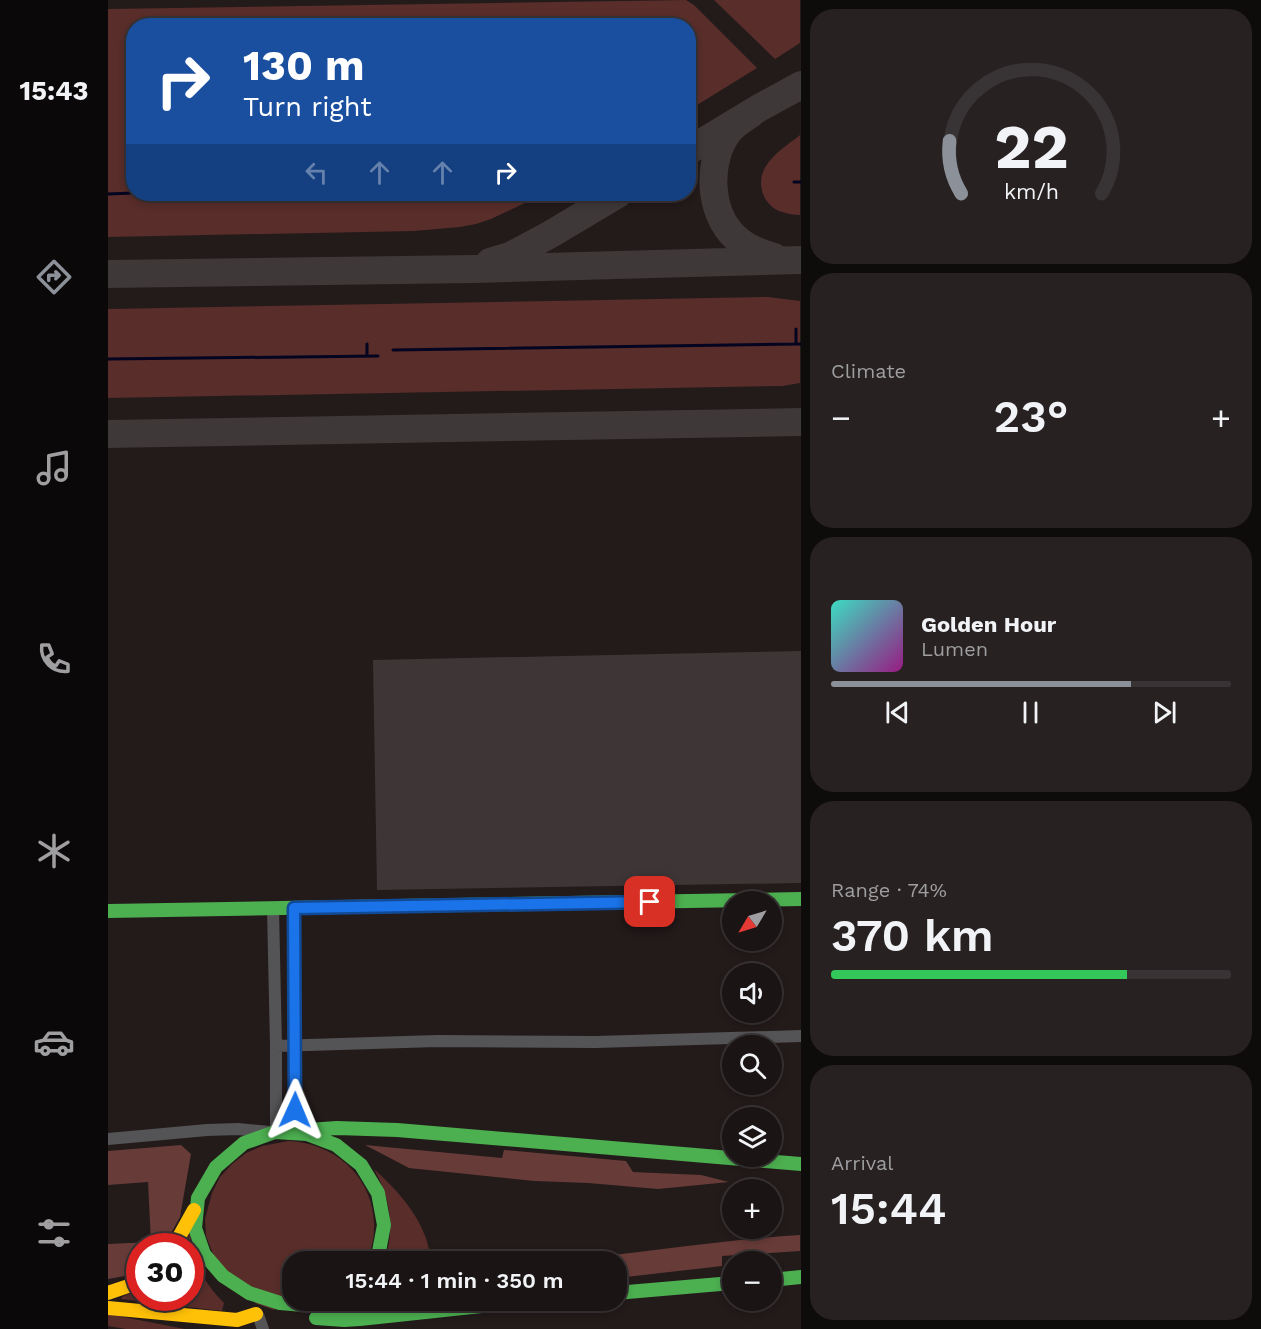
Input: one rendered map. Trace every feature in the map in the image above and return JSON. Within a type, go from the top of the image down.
[{"type":"street","points":[[108,911],[801,899]]},
{"type":"street","points":[[273,908],[276,1132]]},
{"type":"street","points":[[294,908],[295,1132]]},
{"type":"street","points":[[276,1046],[436,1041],[596,1042],[801,1036]]},
{"type":"street","points":[[108,1139],[238,1129],[276,1132],[337,1128],[397,1130],[801,1164]]},
{"type":"street","points":[[181,1233],[212,1173],[225,1157],[248,1141],[276,1132]]},
{"type":"street","points":[[295,1132],[315,1135],[341,1146],[370,1176],[378,1192],[384,1216],[380,1251]]},
{"type":"street","points":[[200,1198],[196,1214],[200,1253],[210,1275],[225,1294]]},
{"type":"street","points":[[782,1279],[801,1277]]},
{"type":"street","points":[[627,1292],[722,1284]]},
{"type":"street","points":[[108,1293],[126,1287]]},
{"type":"street","points":[[237,1304],[262,1319]]},
{"type":"street","points":[[108,1308],[237,1320],[262,1319]]},
{"type":"street","points":[[310,1321],[330,1311]]},
{"type":"street","points":[[310,1321],[344,1320],[430,1311]]},
{"type":"street","points":[[200,1316],[210,1324],[226,1329]]},
{"type":"street","points":[[342,1329],[360,1318]]},
{"type":"shaded area","points":[[686,0],[694,5],[757,68],[696,106],[696,18],[126,18],[126,201],[529,201],[476,224],[414,231],[108,237],[108,9]]},
{"type":"shaded area","points":[[714,0],[800,0],[800,43],[775,59]]},
{"type":"shaded area","points":[[800,135],[800,215],[782,212],[770,205],[763,193],[761,180],[769,161]]},
{"type":"shaded area","points":[[768,297],[800,301],[800,383],[783,386],[108,398],[108,309]]},
{"type":"shaded area","points":[[288,1141],[311,1145],[331,1153],[347,1165],[360,1180],[369,1198],[374,1218],[370,1251],[282,1251],[282,1306],[274,1310],[257,1304],[222,1277],[206,1236],[205,1219],[212,1193],[220,1177],[246,1153],[262,1146]]},
{"type":"shaded area","points":[[181,1145],[191,1154],[180,1217],[171,1233],[151,1233],[148,1182],[108,1185],[108,1151]]},
{"type":"shaded area","points":[[365,1145],[502,1158],[504,1150],[626,1161],[633,1172],[701,1175],[722,1180],[722,1183],[658,1189],[534,1181],[409,1168]]},
{"type":"shaded area","points":[[374,1169],[411,1209],[422,1228],[429,1251],[387,1251],[390,1214],[380,1180]]},
{"type":"shaded area","points":[[800,1235],[800,1251],[722,1251],[722,1266],[627,1277],[627,1254],[738,1240],[782,1239],[782,1236]]},
{"type":"shaded area","points":[[126,1243],[126,1276],[108,1279],[108,1244]]},
{"type":"shaded area","points":[[204,1277],[224,1303],[222,1311],[204,1309]]},
{"type":"shaded area","points":[[344,1311],[368,1311],[340,1314]]},
{"type":"shaded area","points":[[108,1314],[185,1329],[126,1329],[108,1326]]},
{"type":"building","points":[[801,651],[801,883],[377,890],[373,660]]},
{"type":"waterway","points":[[794,182],[801,182]]},
{"type":"waterway","points":[[108,194],[126,193]]},
{"type":"waterway","points":[[796,329],[796,344],[801,344]]},
{"type":"waterway","points":[[367,344],[367,356]]},
{"type":"waterway","points":[[393,350],[796,344]]},
{"type":"waterway","points":[[108,359],[378,356]]},
{"type":"taxiway","points":[[696,146],[801,85]]},
{"type":"taxiway","points":[[752,113],[732,127],[722,142],[714,170],[715,200],[720,215],[736,238],[744,245],[774,257]]},
{"type":"taxiway","points":[[490,262],[510,256],[606,201]]},
{"type":"taxiway","points":[[108,274],[474,269],[801,260]]},
{"type":"taxiway","points":[[108,434],[801,422]]},
{"type":"traffic: fast","points":[[108,911],[801,899]]},
{"type":"traffic: fast","points":[[308,1130],[337,1128],[397,1130],[801,1164]]},
{"type":"traffic: fast","points":[[282,1303],[249,1293],[223,1276],[204,1254],[195,1228],[198,1198],[216,1167],[244,1143],[275,1132],[307,1134],[336,1145],[361,1165],[378,1193],[384,1225],[379,1251]]},
{"type":"traffic: fast","points":[[782,1279],[801,1277]]},
{"type":"traffic: fast","points":[[627,1292],[722,1284]]},
{"type":"traffic: fast","points":[[316,1318],[344,1320],[435,1311]]},
{"type":"traffic: slow","points":[[181,1233],[194,1210]]},
{"type":"traffic: slow","points":[[108,1293],[126,1287]]},
{"type":"traffic: slow","points":[[108,1308],[237,1320],[256,1314]]},
{"type":"route","points":[[295,1110],[294,908],[650,902]]}]
